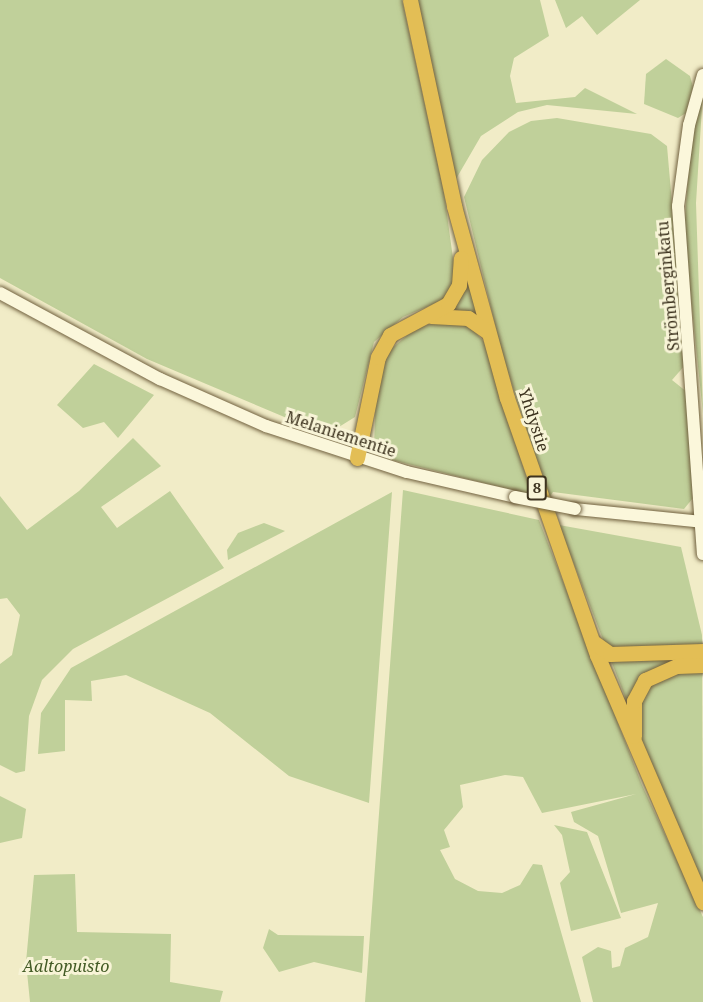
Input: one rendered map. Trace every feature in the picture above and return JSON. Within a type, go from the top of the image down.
[{"type":"highway","name":"Yhdystie","points":[[410,0],[460,231],[488,332],[592,641],[634,748],[703,902]]},
{"type":"highway","points":[[357,458],[378,357],[390,335],[448,304],[459,285],[460,231]]},
{"type":"highway","points":[[422,317],[468,318],[488,332]]},
{"type":"highway","points":[[592,641],[610,654],[703,651]]},
{"type":"highway","points":[[634,748],[634,701],[645,680],[677,666],[703,664]]},
{"type":"main road","name":"Strömberginkatu","points":[[703,75],[689,125],[678,206],[697,425],[703,554]]},
{"type":"main road","name":"Melaniementie","points":[[0,293],[160,379],[266,426],[357,458],[515,497],[575,509],[701,522]]},
{"type":"main road","name":"Strömberginkatu","points":[[697,425],[703,445]]},
{"type":"green space","points":[[0,0],[402,0],[444,193],[456,280],[443,300],[403,317],[374,342],[355,417],[334,430],[301,424],[147,359],[0,278]]},
{"type":"green space","points":[[417,0],[540,0],[549,36],[514,58],[510,76],[516,103],[575,97],[585,88],[637,114],[547,105],[518,112],[481,136],[456,179]]},
{"type":"green space","points":[[555,0],[640,0],[597,35],[582,16],[566,28]]},
{"type":"green space","points":[[666,59],[690,76],[693,87],[686,113],[678,118],[644,104],[646,74]]},
{"type":"green space","points":[[703,91],[696,203],[703,414],[684,232],[691,139]]},
{"type":"green space","points":[[557,118],[651,134],[667,146],[686,364],[672,380],[687,392],[693,498],[684,509],[553,492],[549,498],[503,357],[464,197],[482,160],[509,132],[531,121]]},
{"type":"green space","points":[[467,279],[477,313],[474,316],[451,312]]},
{"type":"green space","points":[[439,322],[469,325],[484,342],[532,495],[388,459],[374,447],[376,388],[385,354],[416,328]]},
{"type":"green space","points":[[94,364],[154,395],[118,438],[104,422],[83,428],[57,405]]},
{"type":"green space","points":[[133,438],[161,466],[101,507],[117,528],[170,491],[224,568],[73,649],[42,680],[29,716],[25,771],[16,773],[0,765],[0,664],[12,655],[20,615],[7,598],[0,599],[0,496],[27,530],[79,491]]},
{"type":"green space","points":[[403,490],[539,520],[642,785],[703,917],[703,1002],[593,1002],[582,957],[598,947],[611,951],[612,968],[620,966],[625,948],[648,937],[658,903],[621,913],[598,836],[574,822],[571,812],[636,794],[542,813],[523,777],[505,775],[460,785],[463,807],[444,830],[450,847],[440,850],[455,879],[478,891],[502,893],[520,885],[533,864],[542,865],[581,1002],[365,1002]]},
{"type":"green space","points":[[392,492],[369,803],[289,776],[210,713],[126,675],[91,681],[92,701],[65,700],[65,751],[38,754],[41,713],[71,668]]},
{"type":"green space","points":[[264,523],[285,531],[228,560],[227,550],[238,533]]},
{"type":"green space","points":[[559,525],[681,547],[702,635],[703,882],[667,806]]},
{"type":"green space","points":[[0,796],[26,809],[22,838],[0,843]]},
{"type":"green space","points":[[554,825],[587,832],[621,918],[571,931],[560,883],[570,872],[562,835]]},
{"type":"green space","name":"Aaltopuisto","points":[[75,874],[77,932],[171,934],[170,982],[223,991],[220,1002],[30,1002],[26,962],[34,875]]},
{"type":"green space","points":[[269,929],[278,935],[364,936],[362,973],[314,962],[279,972],[263,948]]}]
